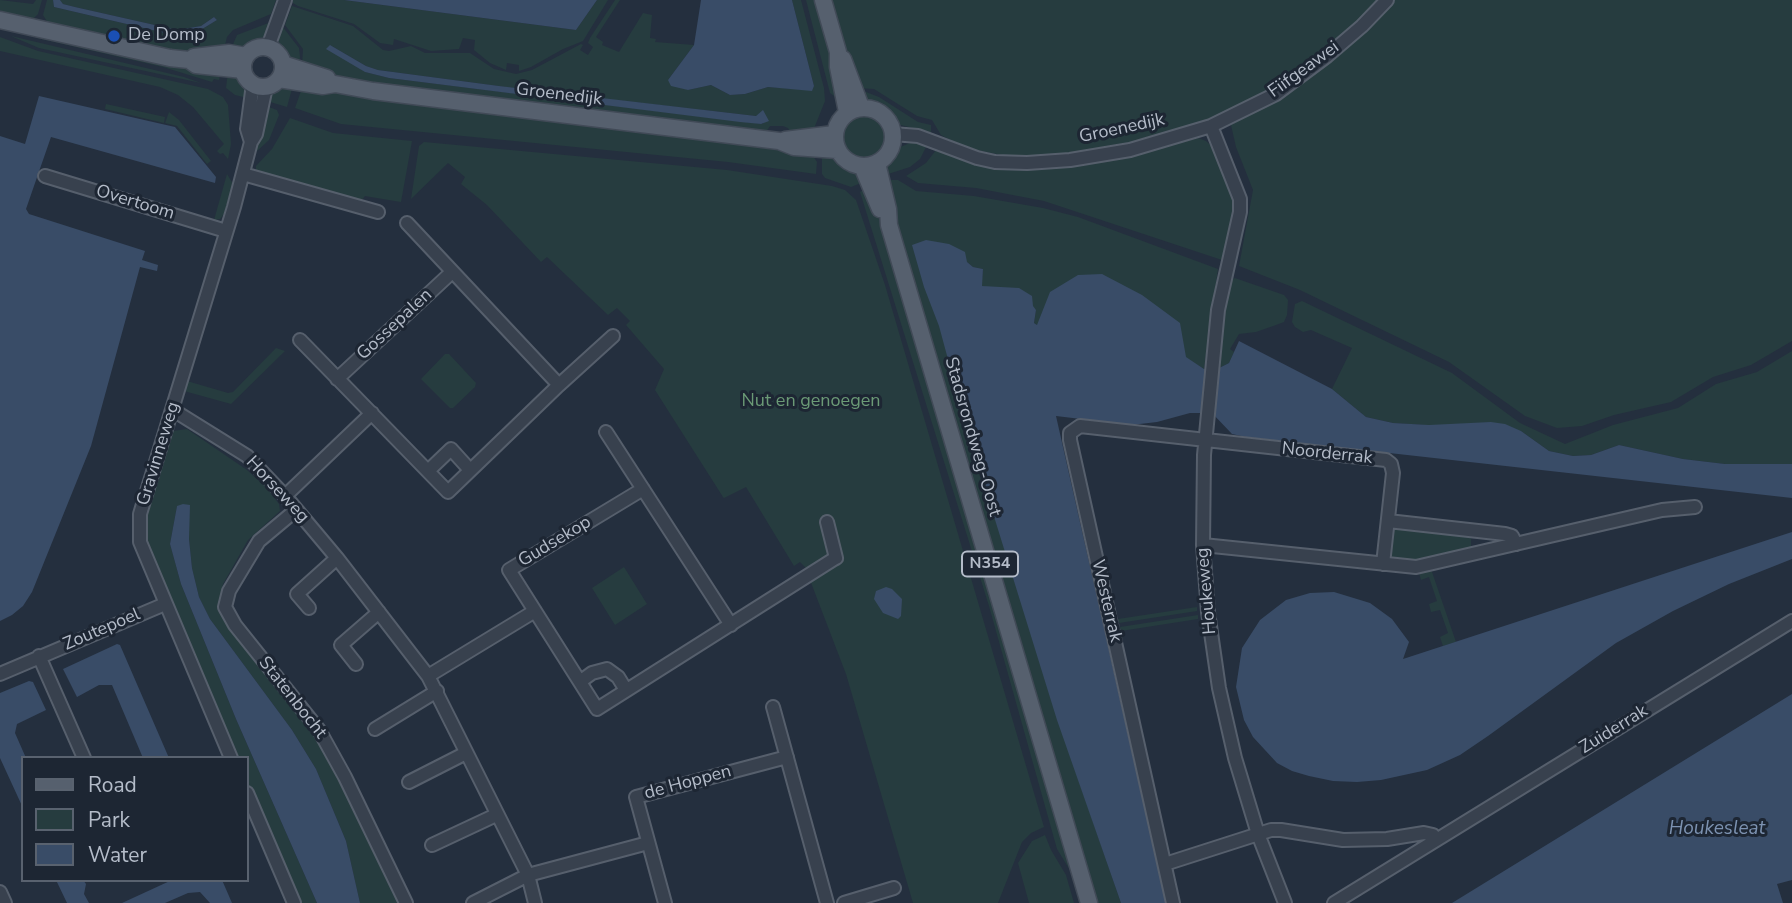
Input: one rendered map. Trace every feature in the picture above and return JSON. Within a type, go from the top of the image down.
[{"type":"main road","points":[[823,0],[838,52],[846,64],[854,110]]},
{"type":"main road","points":[[0,20],[170,58],[189,60],[197,56],[229,53],[244,63]]},
{"type":"main road","points":[[268,47],[281,57],[270,79],[244,75],[244,63],[256,48],[268,47]]},
{"type":"main road","name":"Groenedijk","points":[[270,79],[323,86],[335,84],[386,93],[779,141],[836,142]]},
{"type":"main road","points":[[874,109],[885,117],[893,134],[887,154],[870,165],[847,162],[836,142],[839,121],[854,110],[874,109]]},
{"type":"main road","name":"Stadsrondweg-Oost","points":[[870,165],[880,211],[889,225],[1089,903]]},
{"type":"street","points":[[268,47],[285,0]]},
{"type":"street","name":"Fiifgeawei","points":[[1211,125],[1276,94],[1327,56],[1387,0]]},
{"type":"street","name":"Gravinneweg","points":[[231,756],[164,604],[140,542],[140,514],[243,174],[251,142],[247,130],[270,79]]},
{"type":"street","name":"Groenedijk","points":[[893,134],[932,140],[977,158],[1027,163],[1070,160],[1130,150],[1211,125]]},
{"type":"street","name":"Houkeweg","points":[[1211,125],[1240,199],[1240,212],[1218,310],[1205,433],[1203,545],[1208,612],[1219,688],[1235,758],[1258,834],[1285,903]]},
{"type":"street","points":[[243,174],[379,212]]},
{"type":"street","name":"Overtoom","points":[[44,176],[226,231]]},
{"type":"street","points":[[407,223],[559,385]]},
{"type":"street","name":"Gossepalen","points":[[337,379],[452,272]]},
{"type":"street","points":[[300,340],[448,492],[613,336]]},
{"type":"street","name":"Horseweg","points":[[173,410],[247,456],[337,558],[428,676],[528,875],[535,903]]},
{"type":"street","points":[[285,496],[372,413]]},
{"type":"street","name":"Westerrak","points":[[1174,903],[1070,433],[1080,426],[1205,433]]},
{"type":"street","points":[[606,432],[731,625]]},
{"type":"street","name":"Noorderrak","points":[[1205,433],[1386,460],[1391,464],[1393,473],[1383,564]]},
{"type":"street","points":[[428,471],[451,449],[470,470]]},
{"type":"street","name":"Gudsekop","points":[[643,489],[509,570],[597,709],[836,558],[827,522]]},
{"type":"street","points":[[1203,545],[1416,567],[1662,510],[1695,508]]},
{"type":"street","name":"Statenbocht","points":[[296,510],[260,541],[229,590],[225,607],[235,625],[319,730],[345,776],[406,903]]},
{"type":"street","points":[[1388,521],[1505,534],[1512,536],[1516,544]]},
{"type":"street","points":[[309,608],[297,593],[337,558]]},
{"type":"street","name":"Zoutepoel","points":[[0,674],[164,604]]},
{"type":"street","points":[[428,676],[535,611]]},
{"type":"street","points":[[356,664],[341,645],[379,612]]},
{"type":"street","name":"Zuiderrak","points":[[1334,903],[1792,621]]},
{"type":"street","points":[[39,656],[83,756]]},
{"type":"street","points":[[581,681],[592,673],[607,669],[618,677],[626,690]]},
{"type":"street","points":[[375,729],[437,691]]},
{"type":"street","points":[[774,706],[827,903]]},
{"type":"street","points":[[410,782],[466,753]]},
{"type":"street","name":"de Hoppen","points":[[665,903],[636,797],[787,757]]},
{"type":"street","points":[[248,795],[294,903]]},
{"type":"street","points":[[432,845],[496,815]]},
{"type":"street","points":[[1165,864],[1258,834],[1281,830],[1315,837],[1365,840],[1424,833],[1433,835],[1436,839]]},
{"type":"street","points":[[473,903],[528,875],[648,843]]},
{"type":"street","points":[[844,903],[894,888]]},
{"type":"street","points":[[0,892],[5,903]]},
{"type":"green space","points":[[0,0],[33,4],[36,0],[42,0],[38,14],[33,19],[0,11]]},
{"type":"green space","points":[[47,0],[53,0],[54,7],[175,37],[199,31],[217,20],[214,17],[201,26],[177,30],[63,4],[60,0],[276,0],[271,14],[233,30],[227,37],[224,49],[194,52],[166,51],[48,23],[43,15]]},
{"type":"green space","points":[[293,0],[344,0],[576,30],[597,0],[608,0],[583,41],[519,71],[519,65],[507,63],[506,70],[490,63],[474,50],[475,40],[463,38],[459,49],[431,51],[394,39],[393,45],[380,43],[354,24],[298,6]]},
{"type":"green space","points":[[615,0],[620,0],[596,37],[603,42],[602,45],[619,52],[643,13],[652,15],[650,38],[656,39],[655,42],[694,45],[668,80],[688,90],[711,85],[730,95],[745,94],[768,87],[812,90],[814,86],[792,0],[801,0],[825,101],[813,130],[791,133],[783,126],[770,126],[766,132],[372,85],[302,66],[303,49],[285,25],[292,6],[353,26],[383,50],[411,46],[425,53],[470,53],[494,69],[516,74],[532,70],[581,44],[583,45],[580,50],[588,55],[593,47],[588,43]],"holes":[[[330,45],[378,70],[536,91],[756,116],[761,113],[763,124],[389,78],[365,72]]]},
{"type":"green space","points":[[806,0],[816,0],[841,94],[834,96],[830,93]]},
{"type":"green space","points":[[829,0],[1379,0],[1346,33],[1312,60],[1268,91],[1229,113],[1127,145],[1039,157],[1007,156],[965,148],[941,135],[932,120],[917,116],[874,89],[858,88]]},
{"type":"green space","points":[[1394,0],[1792,0],[1792,341],[1751,365],[1713,377],[1671,402],[1614,415],[1582,426],[1557,428],[1525,416],[1449,362],[1300,290],[1239,266],[1253,190],[1236,147],[1231,125],[1268,102],[1368,27]]},
{"type":"green space","points":[[271,22],[262,39],[244,48],[231,49],[237,35]]},
{"type":"green space","points":[[282,26],[299,48],[299,64],[290,60],[280,47],[278,37]]},
{"type":"green space","points":[[37,34],[221,70],[219,80],[214,79],[212,82],[163,67],[37,38]]},
{"type":"green space","points":[[11,36],[184,77],[201,83],[39,48]]},
{"type":"green space","points":[[0,37],[38,51],[208,89],[223,97],[228,105],[231,144],[228,159],[217,151],[224,144],[193,107],[178,95],[160,87],[0,51]]},
{"type":"green space","points":[[228,71],[240,77],[246,87],[247,98],[235,95],[226,88]]},
{"type":"green space","points":[[293,85],[287,107],[267,101],[276,88]]},
{"type":"green space","points":[[302,88],[799,153],[813,156],[817,162],[816,174],[728,162],[341,124],[295,108]]},
{"type":"green space","points":[[866,92],[879,97],[918,122],[931,125],[931,133],[897,124],[885,111],[866,100],[862,94]]},
{"type":"green space","points":[[106,104],[165,117],[164,123],[105,109]]},
{"type":"green space","points":[[266,106],[277,110],[279,115],[269,140],[256,152]]},
{"type":"green space","points":[[169,112],[179,120],[211,161],[207,164],[177,126],[165,123]]},
{"type":"green space","points":[[864,116],[879,122],[885,137],[879,152],[864,158],[849,152],[843,137],[849,122]]},
{"type":"green space","points":[[290,118],[333,133],[412,141],[401,202],[365,196],[361,201],[256,172],[256,166],[272,149]]},
{"type":"green space","points":[[1198,138],[1215,149],[1235,205],[1222,260],[1044,201],[976,188],[918,183],[906,176],[926,163],[936,150],[978,165],[1019,170],[1116,160]]},
{"type":"green space","name":"Nut en genoegen","points":[[424,142],[727,170],[832,186],[845,190],[856,200],[885,285],[1044,827],[1031,833],[1022,842],[998,903],[913,903],[846,674],[810,580],[836,562],[841,563],[841,553],[830,554],[806,568],[800,562],[794,566],[746,487],[724,498],[655,390],[664,369],[626,325],[630,321],[617,308],[608,315],[547,257],[541,262],[487,205],[461,184],[465,177],[448,163],[411,199],[419,146]]},
{"type":"green space","points":[[912,142],[927,145],[920,159],[910,167],[885,175],[886,166],[896,149]]},
{"type":"green space","points":[[822,153],[832,156],[859,173],[861,183],[851,187],[825,178],[822,174]]},
{"type":"green space","points":[[227,174],[233,184],[224,214],[220,219],[214,220]]},
{"type":"green space","points":[[898,180],[916,191],[974,196],[1078,217],[1218,269],[1204,369],[1186,358],[1037,325],[1034,323],[1036,310],[981,286],[983,269],[973,267],[967,262],[1077,775],[1121,903],[1095,903],[895,221],[886,181]]},
{"type":"green space","points":[[868,187],[901,282],[1076,880],[1057,849],[989,606],[860,192]]},
{"type":"green space","points":[[1235,278],[1284,295],[1288,300],[1287,315],[1284,322],[1256,332],[1239,334],[1230,349],[1234,352],[1229,363],[1217,369],[1228,287]]},
{"type":"green space","points":[[1302,301],[1452,373],[1520,423],[1565,444],[1613,425],[1678,408],[1716,384],[1757,372],[1792,351],[1792,464],[1725,464],[1683,459],[1619,445],[1591,455],[1573,456],[1549,451],[1521,431],[1393,423],[1366,417],[1332,389],[1352,348],[1311,330],[1303,332],[1295,327],[1292,322],[1295,304]]},
{"type":"green space","points":[[276,348],[285,351],[231,404],[184,391],[187,381],[228,393],[233,392]]},
{"type":"green space","points":[[445,354],[449,354],[476,383],[453,408],[421,379]]},
{"type":"green space","points":[[187,429],[247,470],[265,486],[279,504],[280,511],[248,540],[223,584],[219,605],[223,617],[241,643],[296,705],[324,746],[401,903],[360,903],[346,841],[316,769],[292,730],[210,619],[199,597],[189,539],[177,506],[170,544],[181,584],[236,719],[317,903],[299,903],[248,783],[248,756],[236,756],[145,539],[147,511],[173,431]]},
{"type":"green space","points":[[1396,527],[1468,535],[1471,547],[1420,563],[1392,559],[1389,556],[1391,531]]},
{"type":"green space","points":[[624,567],[647,604],[615,625],[592,588]]},
{"type":"green space","points":[[1431,569],[1456,642],[1443,646],[1440,637],[1448,633],[1440,610],[1431,612],[1429,604],[1437,601],[1429,577],[1421,580],[1419,573]]},
{"type":"green space","points":[[1197,607],[1197,611],[1119,623],[1118,619]]},
{"type":"green space","points":[[1198,615],[1198,619],[1121,631],[1120,627]]},
{"type":"green space","points":[[1045,835],[1066,875],[1074,903],[1029,903],[1018,863],[1032,841]]},
{"type":"water","points":[[53,0],[177,30],[201,26],[214,17],[217,20],[199,31],[175,37],[54,7]]},
{"type":"water","points":[[344,0],[597,0],[576,30]]},
{"type":"water","points":[[701,0],[792,0],[814,86],[812,91],[768,87],[745,94],[730,95],[711,85],[688,90],[671,86],[668,80],[694,45]]},
{"type":"water","points":[[330,45],[378,70],[756,116],[763,110],[769,121],[761,124],[740,122],[389,78],[365,72],[326,49]]},
{"type":"water","points":[[39,96],[175,127],[216,177],[215,183],[51,137],[26,209],[29,214],[145,251],[142,260],[158,265],[157,271],[140,267],[91,446],[32,592],[23,606],[0,621],[0,136],[25,144]]},
{"type":"water","points":[[926,240],[949,244],[965,252],[967,262],[973,267],[983,269],[982,286],[1019,288],[1032,296],[1036,310],[1034,323],[1037,325],[1050,292],[1078,275],[1102,274],[1142,295],[1180,323],[1186,357],[1204,369],[1217,369],[1229,363],[1239,341],[1332,389],[1366,417],[1393,423],[1429,425],[1491,422],[1505,424],[1521,431],[1549,451],[1573,456],[1591,455],[1619,445],[1683,459],[1725,464],[1792,464],[1792,498],[1246,437],[1232,434],[1212,413],[1190,413],[1157,422],[1131,425],[1056,416],[1166,903],[1121,903],[1057,720],[966,426],[939,326],[924,287],[912,245]]},
{"type":"water","points":[[190,505],[189,539],[199,597],[210,619],[292,730],[316,769],[346,841],[360,903],[317,903],[236,719],[181,584],[170,544],[177,506]]},
{"type":"water","points":[[1792,532],[1792,559],[1729,584],[1616,643],[1460,755],[1427,770],[1357,782],[1309,776],[1277,763],[1253,737],[1244,720],[1236,687],[1242,648],[1260,620],[1286,600],[1310,593],[1334,592],[1370,603],[1392,619],[1409,642],[1403,659]]},
{"type":"water","points":[[886,587],[902,599],[901,616],[898,619],[883,613],[874,599],[876,591]]},
{"type":"water","points":[[120,645],[168,756],[142,756],[112,685],[99,685],[77,697],[63,669]]},
{"type":"water","points":[[29,681],[33,682],[46,710],[17,724],[15,733],[25,756],[21,756],[21,804],[0,758],[0,693]]},
{"type":"water","name":"Houkesleat","points":[[1792,694],[1792,880],[1777,884],[1783,903],[1452,903]]},
{"type":"water","points":[[57,882],[84,882],[84,894],[89,903],[67,903]]},
{"type":"water","points":[[168,882],[223,882],[232,903],[210,903],[200,892],[188,893],[165,903],[122,903]]},
{"type":"place","name":"De Domp","points":[[114,36]]}]
